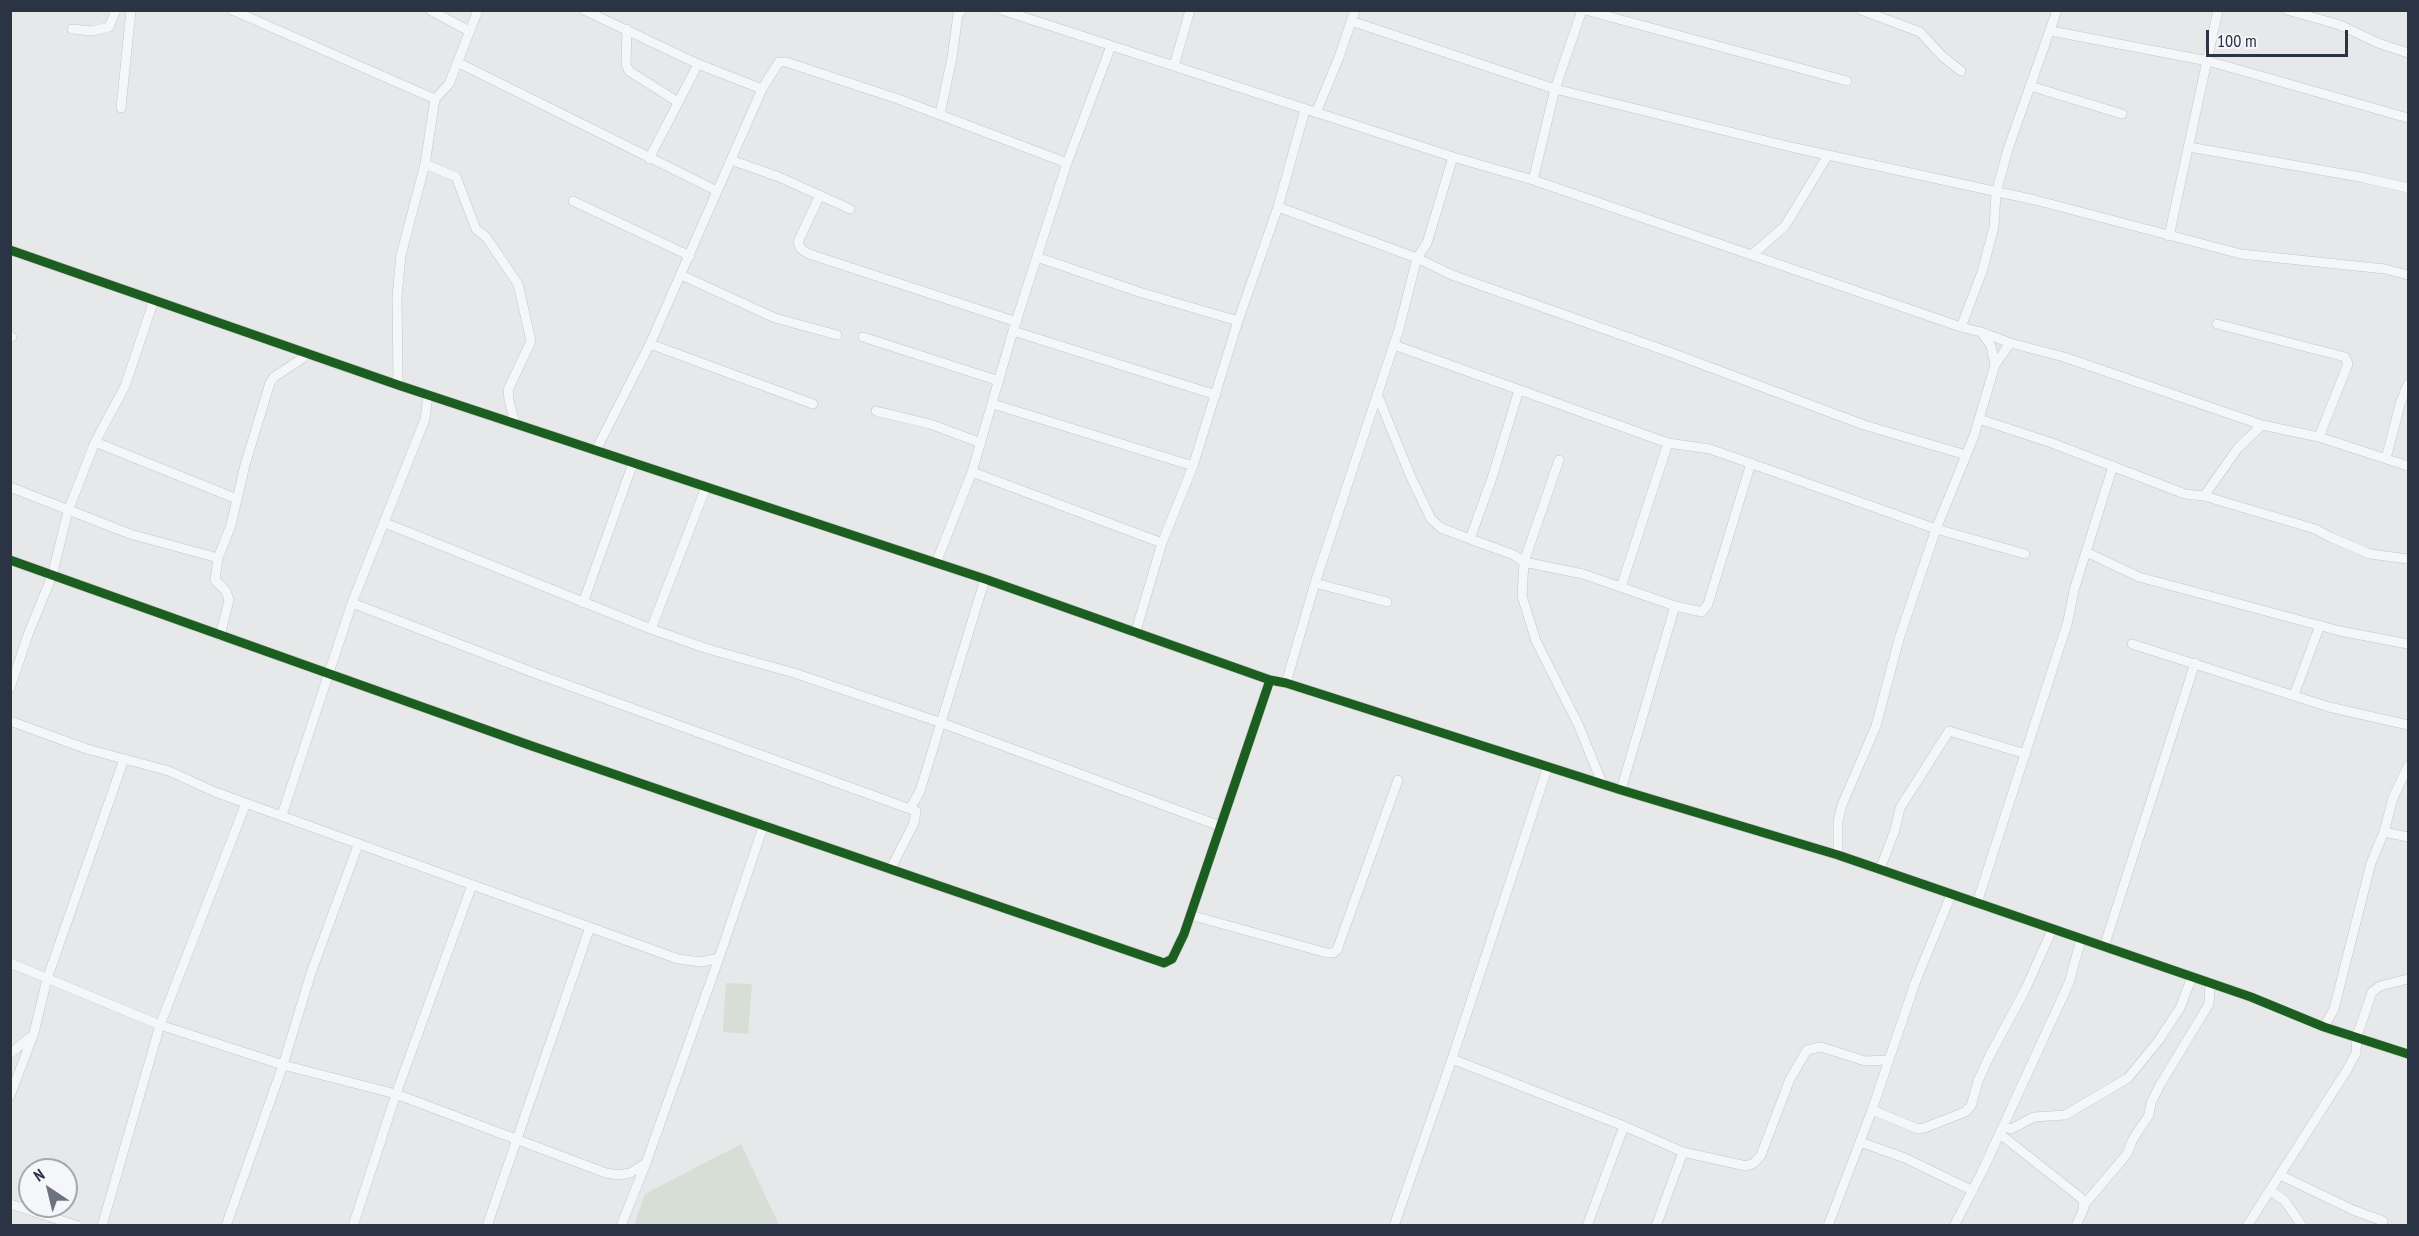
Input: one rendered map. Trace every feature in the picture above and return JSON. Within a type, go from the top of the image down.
[{"type":"street","points":[[72,29],[92,31],[109,27],[116,10]]},
{"type":"street","points":[[121,108],[132,10]]},
{"type":"street","points":[[232,10],[435,99]]},
{"type":"street","points":[[430,10],[469,31]]},
{"type":"street","points":[[398,385],[398,274],[412,206],[425,164],[435,99],[449,84],[478,10]]},
{"type":"street","points":[[584,10],[698,64],[762,89]]},
{"type":"street","points":[[609,21],[612,10]]},
{"type":"street","points":[[940,114],[952,58],[958,14],[962,10]]},
{"type":"street","points":[[1002,10],[1305,110],[1533,180],[1754,254],[1961,327],[2074,361],[2262,425],[2319,437],[2409,466]]},
{"type":"street","points":[[1174,66],[1190,10]]},
{"type":"street","points":[[1316,112],[1340,57],[1354,10]]},
{"type":"street","points":[[1533,180],[1555,88],[1584,10],[1847,81]]},
{"type":"street","points":[[1861,10],[1920,32],[1942,56],[1961,71]]},
{"type":"street","points":[[1961,327],[1982,272],[1994,227],[1996,193],[2008,149],[2057,10]]},
{"type":"street","points":[[2169,236],[2218,10]]},
{"type":"street","points":[[2287,10],[2340,25],[2378,43],[2409,53]]},
{"type":"street","points":[[1351,21],[1555,88],[1828,155],[2035,200],[2241,254],[2385,269],[2409,275]]},
{"type":"street","points":[[627,29],[626,63],[629,71],[678,102]]},
{"type":"street","points":[[2050,31],[2208,61],[2409,118]]},
{"type":"street","points":[[936,563],[972,472],[1067,163],[1111,46]]},
{"type":"street","points":[[596,450],[650,344],[762,89],[776,64],[782,61],[940,114],[1067,163]]},
{"type":"street","points":[[458,62],[717,191]]},
{"type":"street","points":[[649,159],[698,64]]},
{"type":"street","points":[[2030,86],[2122,114]]},
{"type":"street","points":[[1136,634],[1162,543],[1193,466],[1238,321],[1278,207],[1305,110]]},
{"type":"street","points":[[2189,147],[2409,188]]},
{"type":"street","points":[[1754,254],[1785,225],[1828,155]]},
{"type":"street","points":[[1286,683],[1315,583],[1394,345],[1418,258],[1427,243],[1452,157]]},
{"type":"street","points":[[731,160],[850,209]]},
{"type":"street","points":[[425,164],[456,177],[476,229],[486,237],[518,284],[524,302],[531,341],[508,390],[508,400],[515,424]]},
{"type":"street","points":[[820,195],[798,242],[801,249],[809,254],[1216,395]]},
{"type":"street","points":[[573,201],[690,256]]},
{"type":"street","points":[[1278,207],[1418,258],[1452,275],[1672,353],[1864,425],[1966,455]]},
{"type":"street","points":[[10,250],[398,385],[985,579],[1270,680],[1286,683],[1621,790],[1838,855],[2251,997],[2324,1027],[2409,1054]]},
{"type":"street","points":[[1037,257],[1139,292],[1238,321]]},
{"type":"street","points":[[681,275],[775,318],[786,319],[837,335]]},
{"type":"street","points":[[10,688],[29,632],[52,576],[68,511],[95,442],[125,386],[154,300]]},
{"type":"street","points":[[2217,324],[2345,357],[2348,364],[2319,437]]},
{"type":"street","points":[[1981,332],[1990,346],[1995,365]]},
{"type":"street","points":[[863,337],[999,381]]},
{"type":"street","points":[[1838,855],[1838,821],[1842,805],[1876,726],[1899,639],[1936,529],[1966,455],[1995,365],[2010,343]]},
{"type":"street","points":[[650,344],[813,405]]},
{"type":"street","points":[[1394,345],[1668,443],[1710,449],[1936,529],[2025,554]]},
{"type":"street","points":[[220,636],[229,600],[226,591],[215,580],[218,558],[231,525],[244,465],[270,383],[274,377],[303,358],[303,352]]},
{"type":"street","points":[[2386,458],[2401,401],[2409,384]]},
{"type":"street","points":[[1470,539],[1492,478],[1519,390]]},
{"type":"street","points":[[1377,394],[1410,475],[1431,519],[1442,528],[1514,555],[1524,562],[1583,574],[1699,612],[1706,609],[1751,463]]},
{"type":"street","points":[[282,815],[352,603],[425,419],[428,395]]},
{"type":"street","points":[[993,404],[1193,466]]},
{"type":"street","points":[[876,411],[930,424],[981,442]]},
{"type":"street","points":[[1978,419],[2185,494],[2204,496],[2315,529],[2370,554],[2409,559]]},
{"type":"street","points":[[2204,496],[2238,448],[2262,425]]},
{"type":"street","points":[[95,442],[237,499]]},
{"type":"street","points":[[1621,588],[1668,443]]},
{"type":"street","points":[[1559,460],[1524,562],[1522,596],[1536,641],[1578,724],[1602,783]]},
{"type":"street","points":[[583,603],[633,463]]},
{"type":"street","points":[[1977,903],[2068,621],[2085,552],[2113,466]]},
{"type":"street","points":[[972,472],[1162,543]]},
{"type":"street","points":[[10,487],[130,534],[218,558]]},
{"type":"street","points":[[651,628],[705,487]]},
{"type":"street","points":[[385,523],[583,603],[708,649],[794,673],[942,723],[1220,826]]},
{"type":"street","points":[[2085,552],[2139,577],[2340,631],[2409,644]]},
{"type":"street","points":[[10,560],[220,636],[1164,963],[1172,959],[1190,915],[1270,680]]},
{"type":"street","points":[[910,809],[920,791],[985,579]]},
{"type":"street","points":[[1315,583],[1388,602]]},
{"type":"street","points":[[352,603],[537,674],[916,811],[914,823],[891,868]]},
{"type":"street","points":[[1621,790],[1675,606]]},
{"type":"street","points":[[2294,696],[2320,625]]},
{"type":"street","points":[[2132,644],[2368,718],[2409,725]]},
{"type":"street","points":[[2104,947],[2194,663]]},
{"type":"street","points":[[10,721],[87,749],[169,771],[196,785],[358,845],[678,959],[701,962],[719,958]]},
{"type":"street","points":[[1880,869],[1895,830],[1900,808],[1949,731],[2026,754]]},
{"type":"street","points":[[10,1096],[34,1033],[47,979],[124,759]]},
{"type":"street","points":[[1394,1226],[1452,1059],[1548,766]]},
{"type":"street","points":[[2324,1027],[2334,1010],[2371,862],[2384,832],[2393,798],[2409,766]]},
{"type":"street","points":[[1190,915],[1333,953],[1337,950],[1398,780]]},
{"type":"street","points":[[102,1226],[160,1025],[246,803]]},
{"type":"street","points":[[621,1226],[646,1163],[719,958],[764,824]]},
{"type":"street","points":[[2384,832],[2409,837]]},
{"type":"street","points":[[226,1226],[283,1065],[311,973],[358,845]]},
{"type":"street","points":[[353,1226],[396,1094],[472,885]]},
{"type":"street","points":[[1828,1226],[1872,1110],[1887,1060],[1915,983],[1951,895]]},
{"type":"street","points":[[487,1226],[590,927]]},
{"type":"street","points":[[1872,1110],[1918,1128],[1924,1128],[1965,1112],[1971,1106],[1982,1072],[2025,990],[2052,930]]},
{"type":"street","points":[[1954,1226],[2002,1130],[2069,983],[2081,939]]},
{"type":"street","points":[[10,963],[160,1025],[283,1065],[396,1094],[517,1141],[618,1175],[638,1169],[646,1163]]},
{"type":"street","points":[[2002,1130],[2011,1129],[2034,1117],[2065,1115],[2128,1078],[2159,1041],[2180,1008],[2192,977]]},
{"type":"street","points":[[2247,1226],[2347,1070],[2356,1053],[2357,1036],[2372,992],[2380,986],[2409,978]]},
{"type":"street","points":[[2076,1226],[2083,1206],[2127,1154],[2149,1115],[2151,1103],[2160,1085],[2209,1004],[2211,984]]},
{"type":"street","points":[[10,1054],[34,1033]]},
{"type":"street","points":[[1452,1059],[1624,1126],[1683,1152],[1746,1166],[1754,1163],[1764,1148],[1790,1079],[1805,1053],[1811,1048],[1821,1047],[1869,1062],[1887,1060]]},
{"type":"street","points":[[1587,1226],[1624,1126]]},
{"type":"street","points":[[2002,1130],[2077,1194],[2084,1202],[2083,1206]]},
{"type":"street","points":[[1860,1142],[1905,1158],[1973,1191]]},
{"type":"street","points":[[1656,1226],[1683,1152]]},
{"type":"street","points":[[2280,1175],[2353,1210],[2383,1221]]},
{"type":"street","points":[[2271,1191],[2285,1201],[2302,1226]]},
{"type":"street","points":[[10,1204],[78,1226]]},
{"type":"shaded area","points":[[726,983],[752,984],[748,1034],[723,1032]]},
{"type":"shaded area","points":[[741,1144],[779,1225],[634,1225],[645,1194]]},
{"type":"cycle path","points":[[10,250],[398,385],[985,579],[1270,680],[1286,683],[1621,790],[1838,855],[2251,997],[2324,1027],[2408,1054]]},
{"type":"cycle path","points":[[10,560],[529,745],[1164,963],[1172,959],[1184,934],[1270,680]]}]
